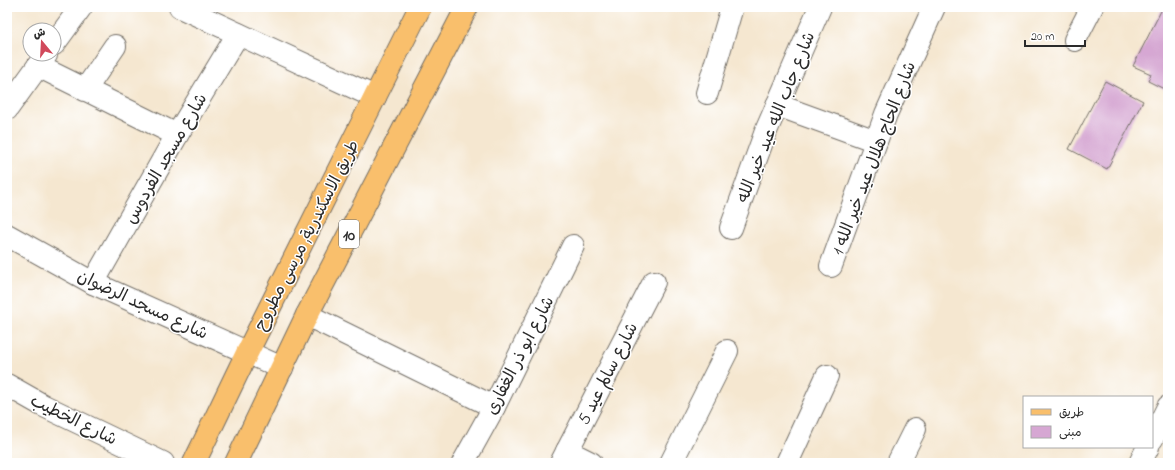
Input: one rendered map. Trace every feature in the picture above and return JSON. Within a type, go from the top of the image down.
[{"type":"main road","name":"طريق الاسكندرية, مرسى مطروح","points":[[194,463],[247,353],[420,7]]},
{"type":"main road","name":"10","points":[[236,463],[307,315],[467,7]]},
{"type":"street","points":[[62,33],[81,7]]},
{"type":"street","points":[[180,7],[375,97]]},
{"type":"street","points":[[707,93],[732,7]]},
{"type":"street","name":"شارع جاب الله عيد خير الله","points":[[731,228],[766,131],[820,7]]},
{"type":"street","name":"شارع الحاج هلال عيد خير الله 1","points":[[831,266],[886,114],[934,7]]},
{"type":"street","points":[[1075,40],[1092,7]]},
{"type":"street","name":"شارع مسجد الفردوس","points":[[93,282],[177,135],[238,34]]},
{"type":"street","points":[[85,90],[115,46]]},
{"type":"street","points":[[7,109],[41,62]]},
{"type":"street","points":[[45,62],[85,90],[177,135]]},
{"type":"street","points":[[777,105],[876,141]]},
{"type":"street","name":"شارع مسجد الرضوان","points":[[7,235],[93,282],[282,368]]},
{"type":"street","name":"شارع ابو ذر الغفارى","points":[[463,463],[494,407],[573,246]]},
{"type":"street","name":"شارع سالم عيد 5","points":[[564,457],[654,282]]},
{"type":"street","points":[[307,315],[494,407]]},
{"type":"street","points":[[672,463],[727,351]]},
{"type":"street","points":[[787,463],[828,376]]},
{"type":"street","name":"شارع الخطيب","points":[[7,385],[44,406],[162,463]]},
{"type":"street","points":[[1153,437],[1168,407]]},
{"type":"street","points":[[898,463],[915,429]]},
{"type":"street","points":[[1140,463],[1148,448]]},
{"type":"street","points":[[564,457],[591,463]]},
{"type":"building","points":[[1163,7],[1168,7],[1168,91],[1148,81],[1151,74],[1133,66]]},
{"type":"building","points":[[1105,81],[1143,101],[1107,169],[1069,149]]}]
